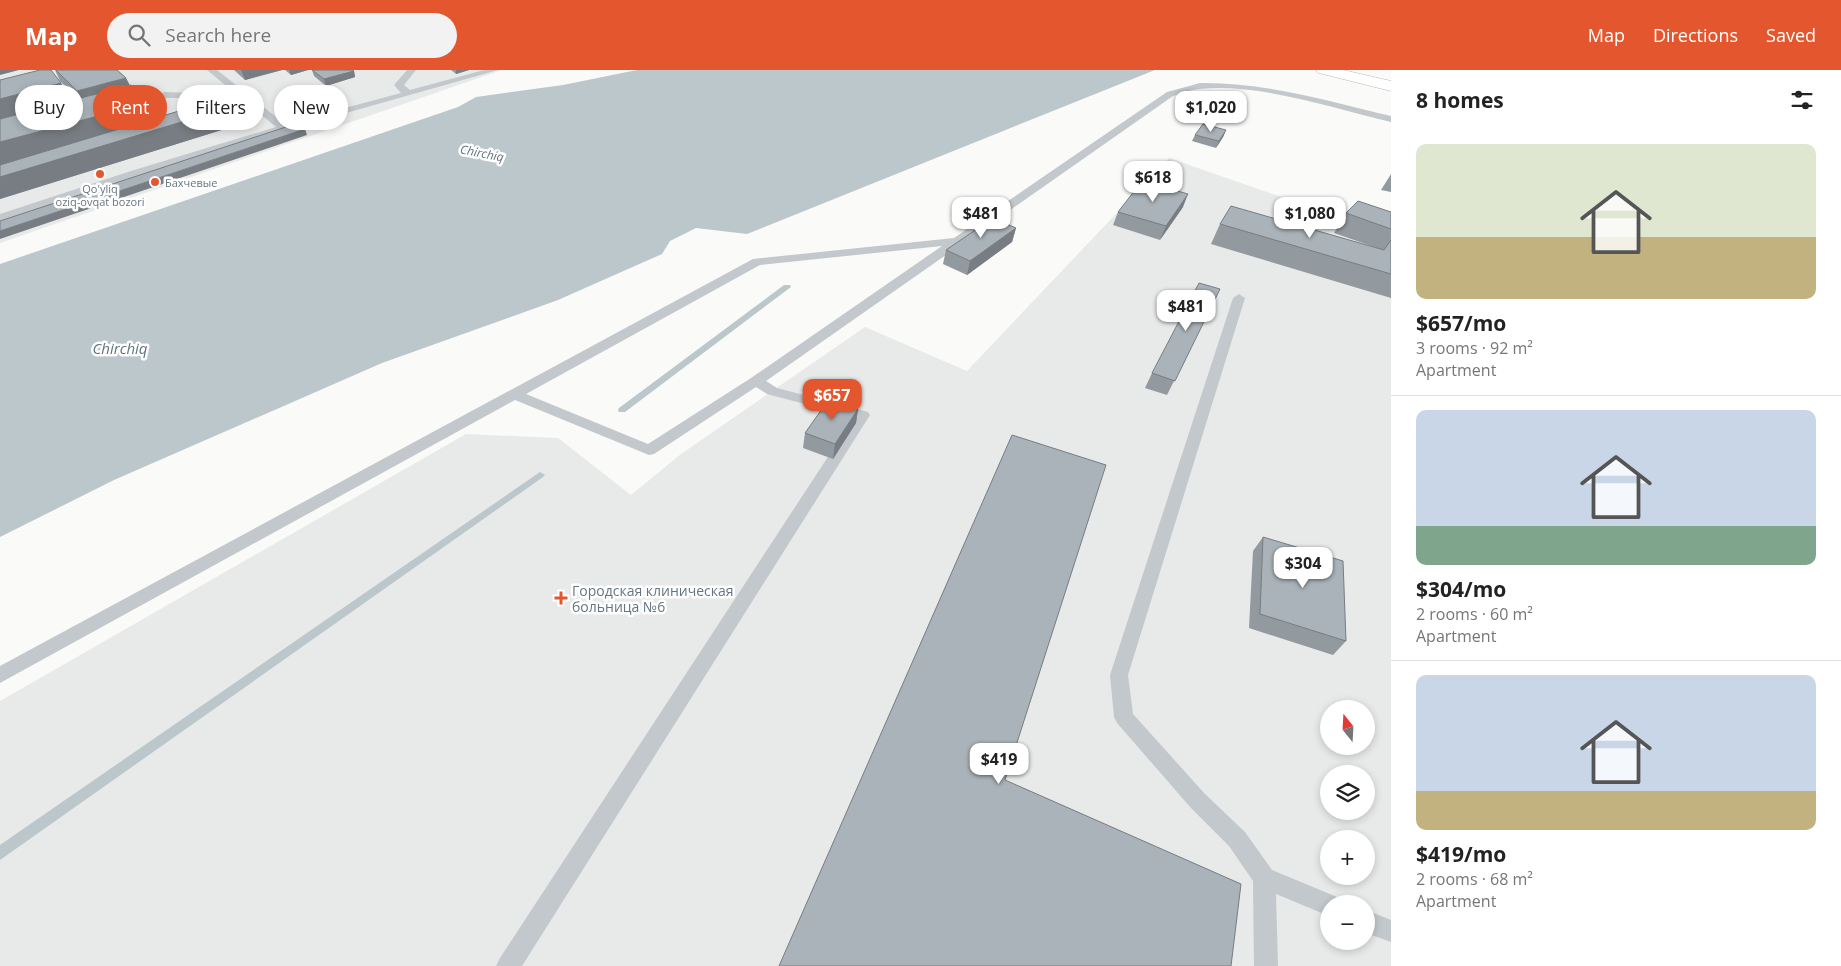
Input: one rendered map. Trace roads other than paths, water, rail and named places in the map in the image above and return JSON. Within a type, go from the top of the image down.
[{"type":"highway","points":[[1324,70],[1391,86]]},
{"type":"highway","points":[[1372,70],[1391,74]]},
{"type":"lane","points":[[211,70],[274,121]]},
{"type":"lane","points":[[408,94],[399,85],[412,70]]},
{"type":"lane","points":[[348,110],[494,70]]},
{"type":"lane","points":[[513,394],[649,450],[756,381],[1170,94],[1198,86],[1228,86],[1266,91],[1391,119]]},
{"type":"lane","points":[[0,218],[277,130]]},
{"type":"lane","points":[[0,675],[757,262],[959,241]]},
{"type":"lane","points":[[1239,298],[1119,675],[1124,717],[1198,800],[1238,839],[1264,878],[1266,966]]},
{"type":"lane","points":[[508,966],[862,415],[772,391],[756,381]]},
{"type":"lane","points":[[1264,878],[1320,901]]},
{"type":"lane","points":[[1375,925],[1391,931]]},
{"type":"water","name":"Chirchiq","points":[[637,70],[1155,70],[747,234],[696,228],[670,241],[662,254],[558,300],[382,363],[114,480],[0,537],[0,264],[458,107],[476,97],[563,85]]},
{"type":"waterway","points":[[622,410],[787,287]]},
{"type":"waterway","points":[[0,853],[540,475]]},
{"type":"place","name":"Qo'yliq oziq-ovqat bozori","points":[[100,174]]},
{"type":"place","name":"Бахчевые","points":[[155,182]]},
{"type":"place","name":"Городская клиническая больница №6","points":[[561,598]]}]
